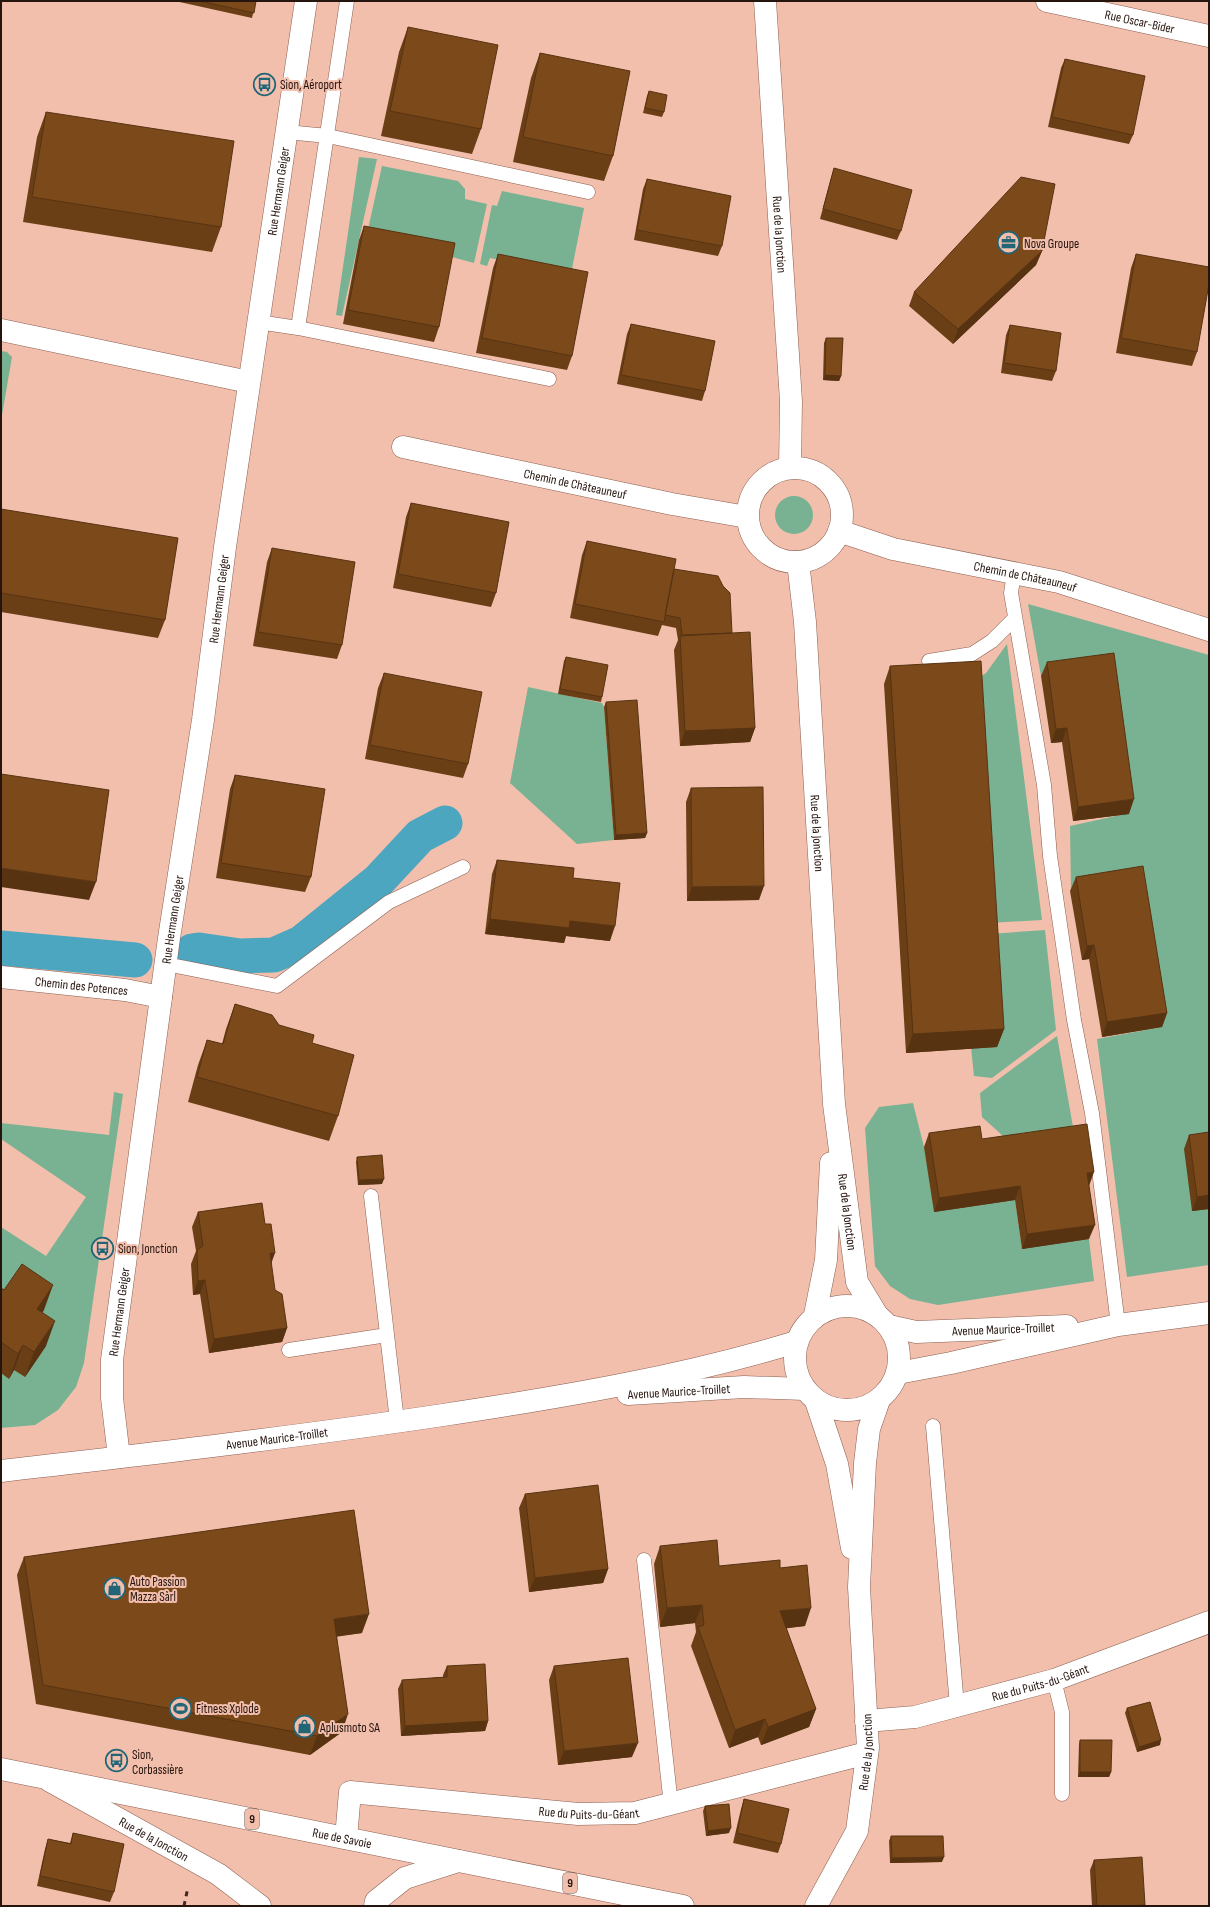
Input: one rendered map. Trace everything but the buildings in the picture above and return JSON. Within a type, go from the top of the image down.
[{"type":"street","name":"Rue Hermann Geiger","points":[[119,1457],[112,1398],[112,1360],[161,996],[203,720],[248,382],[306,1]]},
{"type":"street","name":"Rue de la Jonction","points":[[765,1],[791,401],[790,468]]},
{"type":"street","name":"Rue Oscar-Bider","points":[[1047,1],[1209,36]]},
{"type":"street","points":[[1,330],[248,382]]},
{"type":"street","name":"Chemin de Châteauneuf","points":[[403,447],[672,504],[747,517]]},
{"type":"street","points":[[790,468],[804,468],[819,474],[827,480],[834,488],[842,507],[842,523],[835,541],[825,552],[812,559],[798,562],[784,561],[765,552],[752,535],[747,517],[750,498],[759,484],[776,471],[790,468]]},
{"type":"street","name":"Chemin de Châteauneuf","points":[[839,532],[893,549],[1059,582],[1209,630]]},
{"type":"street","name":"Rue de la Jonction","points":[[798,562],[805,622],[834,1104],[857,1282],[883,1320]]},
{"type":"street","name":"Chemin des Potences","points":[[1,977],[125,990],[161,996]]},
{"type":"street","name":"Rue de la Jonction","points":[[815,1315],[826,1260],[834,1104]]},
{"type":"street","points":[[846,1305],[862,1307],[883,1320],[897,1340],[900,1357],[898,1373],[890,1388],[879,1400],[864,1408],[848,1411],[831,1408],[811,1395],[797,1375],[795,1364],[796,1342],[804,1327],[815,1315],[829,1308],[846,1305]]},
{"type":"street","name":"Avenue Maurice-Troillet","points":[[898,1373],[951,1363],[1118,1325],[1209,1313]]},
{"type":"street","name":"Avenue Maurice-Troillet","points":[[883,1320],[916,1332],[1118,1325]]},
{"type":"street","name":"Avenue Maurice-Troillet","points":[[1,1471],[397,1421],[553,1398],[740,1359],[796,1342]]},
{"type":"street","name":"Avenue Maurice-Troillet","points":[[553,1398],[744,1387],[811,1395]]},
{"type":"street","name":"Rue de la Jonction","points":[[811,1395],[837,1464],[859,1587]]},
{"type":"street","name":"Rue de la Jonction","points":[[816,1906],[857,1831],[867,1753],[859,1587],[865,1463],[869,1429],[879,1400]]},
{"type":"street","name":"Rue du Puits-du-Géant","points":[[866,1721],[916,1717],[1054,1680],[1209,1622]]},
{"type":"street","name":"Rue du Puits-du-Géant","points":[[346,1838],[350,1792],[578,1814],[635,1813],[671,1805],[867,1753]]},
{"type":"street","name":"Rue de Savoie","points":[[1,1770],[683,1906]]},
{"type":"street","name":"Rue de la Jonction","points":[[45,1778],[218,1874],[260,1906]]},
{"type":"street","points":[[375,1906],[376,1901],[405,1878],[458,1861]]},
{"type":"lane","points":[[298,328],[328,136],[347,1]]},
{"type":"lane","points":[[286,132],[328,136],[588,192]]},
{"type":"lane","points":[[258,322],[298,328],[549,379]]},
{"type":"lane","points":[[1014,573],[1011,593],[1044,785],[1050,856],[1074,1020],[1092,1113],[1118,1325]]},
{"type":"lane","points":[[929,661],[972,654],[992,641],[1015,618]]},
{"type":"lane","points":[[166,964],[277,986],[390,902],[463,867]]},
{"type":"lane","points":[[371,1196],[397,1421]]},
{"type":"lane","points":[[289,1350],[387,1335]]},
{"type":"lane","points":[[933,1426],[957,1706]]},
{"type":"lane","points":[[644,1560],[671,1805]]},
{"type":"lane","points":[[1054,1680],[1062,1712],[1062,1794]]},
{"type":"green space","points":[[359,157],[377,159],[342,316],[336,315]]},
{"type":"green space","points":[[382,166],[458,181],[465,189],[465,199],[487,204],[474,263],[367,234]]},
{"type":"green space","points":[[502,191],[584,208],[571,274],[490,258],[487,266],[480,264],[492,205],[497,206]]},
{"type":"green space","points":[[1,351],[7,352],[12,357],[1,421]]},
{"type":"green space","points":[[790,496],[798,496],[808,501],[812,508],[812,522],[808,529],[798,534],[790,534],[780,529],[778,526],[775,519],[775,511],[780,501],[783,499]]},
{"type":"green space","points":[[1028,604],[1209,655],[1209,1265],[1127,1277],[1097,1039],[1162,1027],[1138,880],[1071,891],[1070,826],[1129,813],[1041,676]]},
{"type":"green space","points":[[1007,644],[1042,920],[989,923],[974,681],[986,673]]},
{"type":"green space","points":[[528,687],[602,703],[604,707],[614,840],[577,844],[510,783]]},
{"type":"green space","points":[[1045,930],[1056,1030],[992,1078],[974,1076],[971,1047],[990,934]]},
{"type":"green space","points":[[1057,1036],[1073,1127],[1003,1136],[982,1117],[980,1093]]},
{"type":"green space","points":[[114,1092],[123,1094],[84,1363],[76,1387],[58,1410],[35,1425],[1,1428],[1,1227],[46,1256],[86,1197],[1,1139],[1,1123],[109,1135]]},
{"type":"green space","points":[[913,1103],[924,1147],[1015,1200],[1022,1248],[1089,1239],[1094,1281],[938,1305],[910,1299],[890,1286],[875,1266],[865,1128],[879,1107]]},
{"type":"waterway","points":[[192,951],[199,950],[240,956],[274,955],[301,943],[379,880],[420,836],[445,823]]},
{"type":"waterway","points":[[1,948],[135,960]]},
{"type":"railway","points":[[184,1906],[188,1887]]},
{"type":"place","name":"Sion, Aéroport","points":[[265,84]]},
{"type":"place","name":"Nova Groupe","points":[[1008,243]]},
{"type":"place","name":"Sion, Jonction","points":[[102,1248]]},
{"type":"place","name":"Auto Passion Mazza Sàrl","points":[[115,1588]]},
{"type":"place","name":"Fitness Xplode","points":[[181,1708]]},
{"type":"place","name":"Aplusmoto SA","points":[[305,1727]]},
{"type":"place","name":"Sion, Corbassière","points":[[117,1761]]}]
